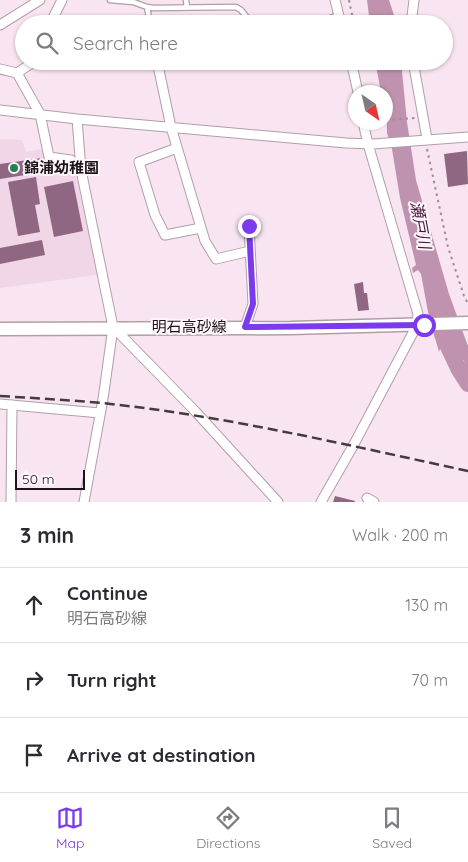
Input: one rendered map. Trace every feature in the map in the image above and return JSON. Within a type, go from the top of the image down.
[{"type":"main road","name":"明石高砂線","points":[[0,328],[468,324]]},
{"type":"street","points":[[16,15],[40,0]]},
{"type":"street","points":[[54,15],[62,0]]},
{"type":"street","points":[[336,0],[339,15]]},
{"type":"street","points":[[412,15],[414,0]]},
{"type":"street","points":[[0,25],[15,16]]},
{"type":"street","points":[[0,70],[18,73],[22,70]]},
{"type":"street","points":[[159,70],[171,127],[205,241],[216,259],[250,251]]},
{"type":"street","points":[[352,70],[356,85]]},
{"type":"street","points":[[414,70],[426,139]]},
{"type":"street","points":[[18,73],[40,114],[49,157],[71,160],[81,170]]},
{"type":"street","points":[[0,110],[76,119],[370,144],[468,137]]},
{"type":"street","points":[[76,119],[81,170],[113,327],[84,502]]},
{"type":"street","points":[[321,502],[420,325],[366,130]]},
{"type":"street","points":[[177,148],[139,162],[155,216],[165,235],[201,228]]},
{"type":"street","points":[[245,327],[253,304],[249,226]]},
{"type":"street","points":[[113,327],[278,502]]},
{"type":"street","points":[[0,404],[100,413]]},
{"type":"street","points":[[11,502],[12,405]]},
{"type":"lane","points":[[110,0],[133,2],[147,7],[236,7],[245,15]]},
{"type":"lane","points":[[186,0],[187,8]]},
{"type":"lane","points":[[147,7],[148,15]]},
{"type":"path","points":[[349,0],[352,15]]},
{"type":"path","points":[[393,120],[420,118]]},
{"type":"path","points":[[426,139],[448,247],[468,304]]},
{"type":"shaded area","points":[[0,139],[22,140],[26,152],[42,149],[45,161],[70,166],[76,174],[97,275],[0,288]]},
{"type":"water","points":[[367,0],[389,0],[394,15],[369,15]]},
{"type":"water","points":[[377,70],[402,70],[407,122],[416,180],[449,294],[468,346],[468,379],[464,361],[454,348],[443,317],[437,308],[436,296],[431,285],[432,316],[441,332],[439,352],[428,312],[421,274],[418,270],[413,273],[412,268],[416,265],[387,130],[393,130],[393,85],[380,85]]},
{"type":"building","points":[[467,151],[468,184],[448,187],[444,154]]},
{"type":"building","points":[[42,158],[44,172],[0,179],[0,164]]},
{"type":"building","points":[[36,177],[40,204],[35,205],[40,232],[18,236],[8,182]]},
{"type":"building","points":[[73,181],[83,231],[54,237],[44,187]]},
{"type":"building","points":[[42,240],[45,255],[0,264],[0,248]]},
{"type":"building","points":[[363,282],[364,293],[367,293],[369,310],[358,311],[354,284]]},
{"type":"building","points":[[335,496],[355,501],[355,502],[333,502]]},
{"type":"waterway","name":"瀬戸川","points":[[428,264],[442,334],[459,370],[468,384]]},
{"type":"railway","points":[[0,396],[102,403],[194,415],[332,441],[468,471]]},
{"type":"place","name":"錦浦幼稚園","points":[[14,168]]},
{"type":"route","points":[[249,226],[253,304],[245,327],[291,328],[424,325]]}]
